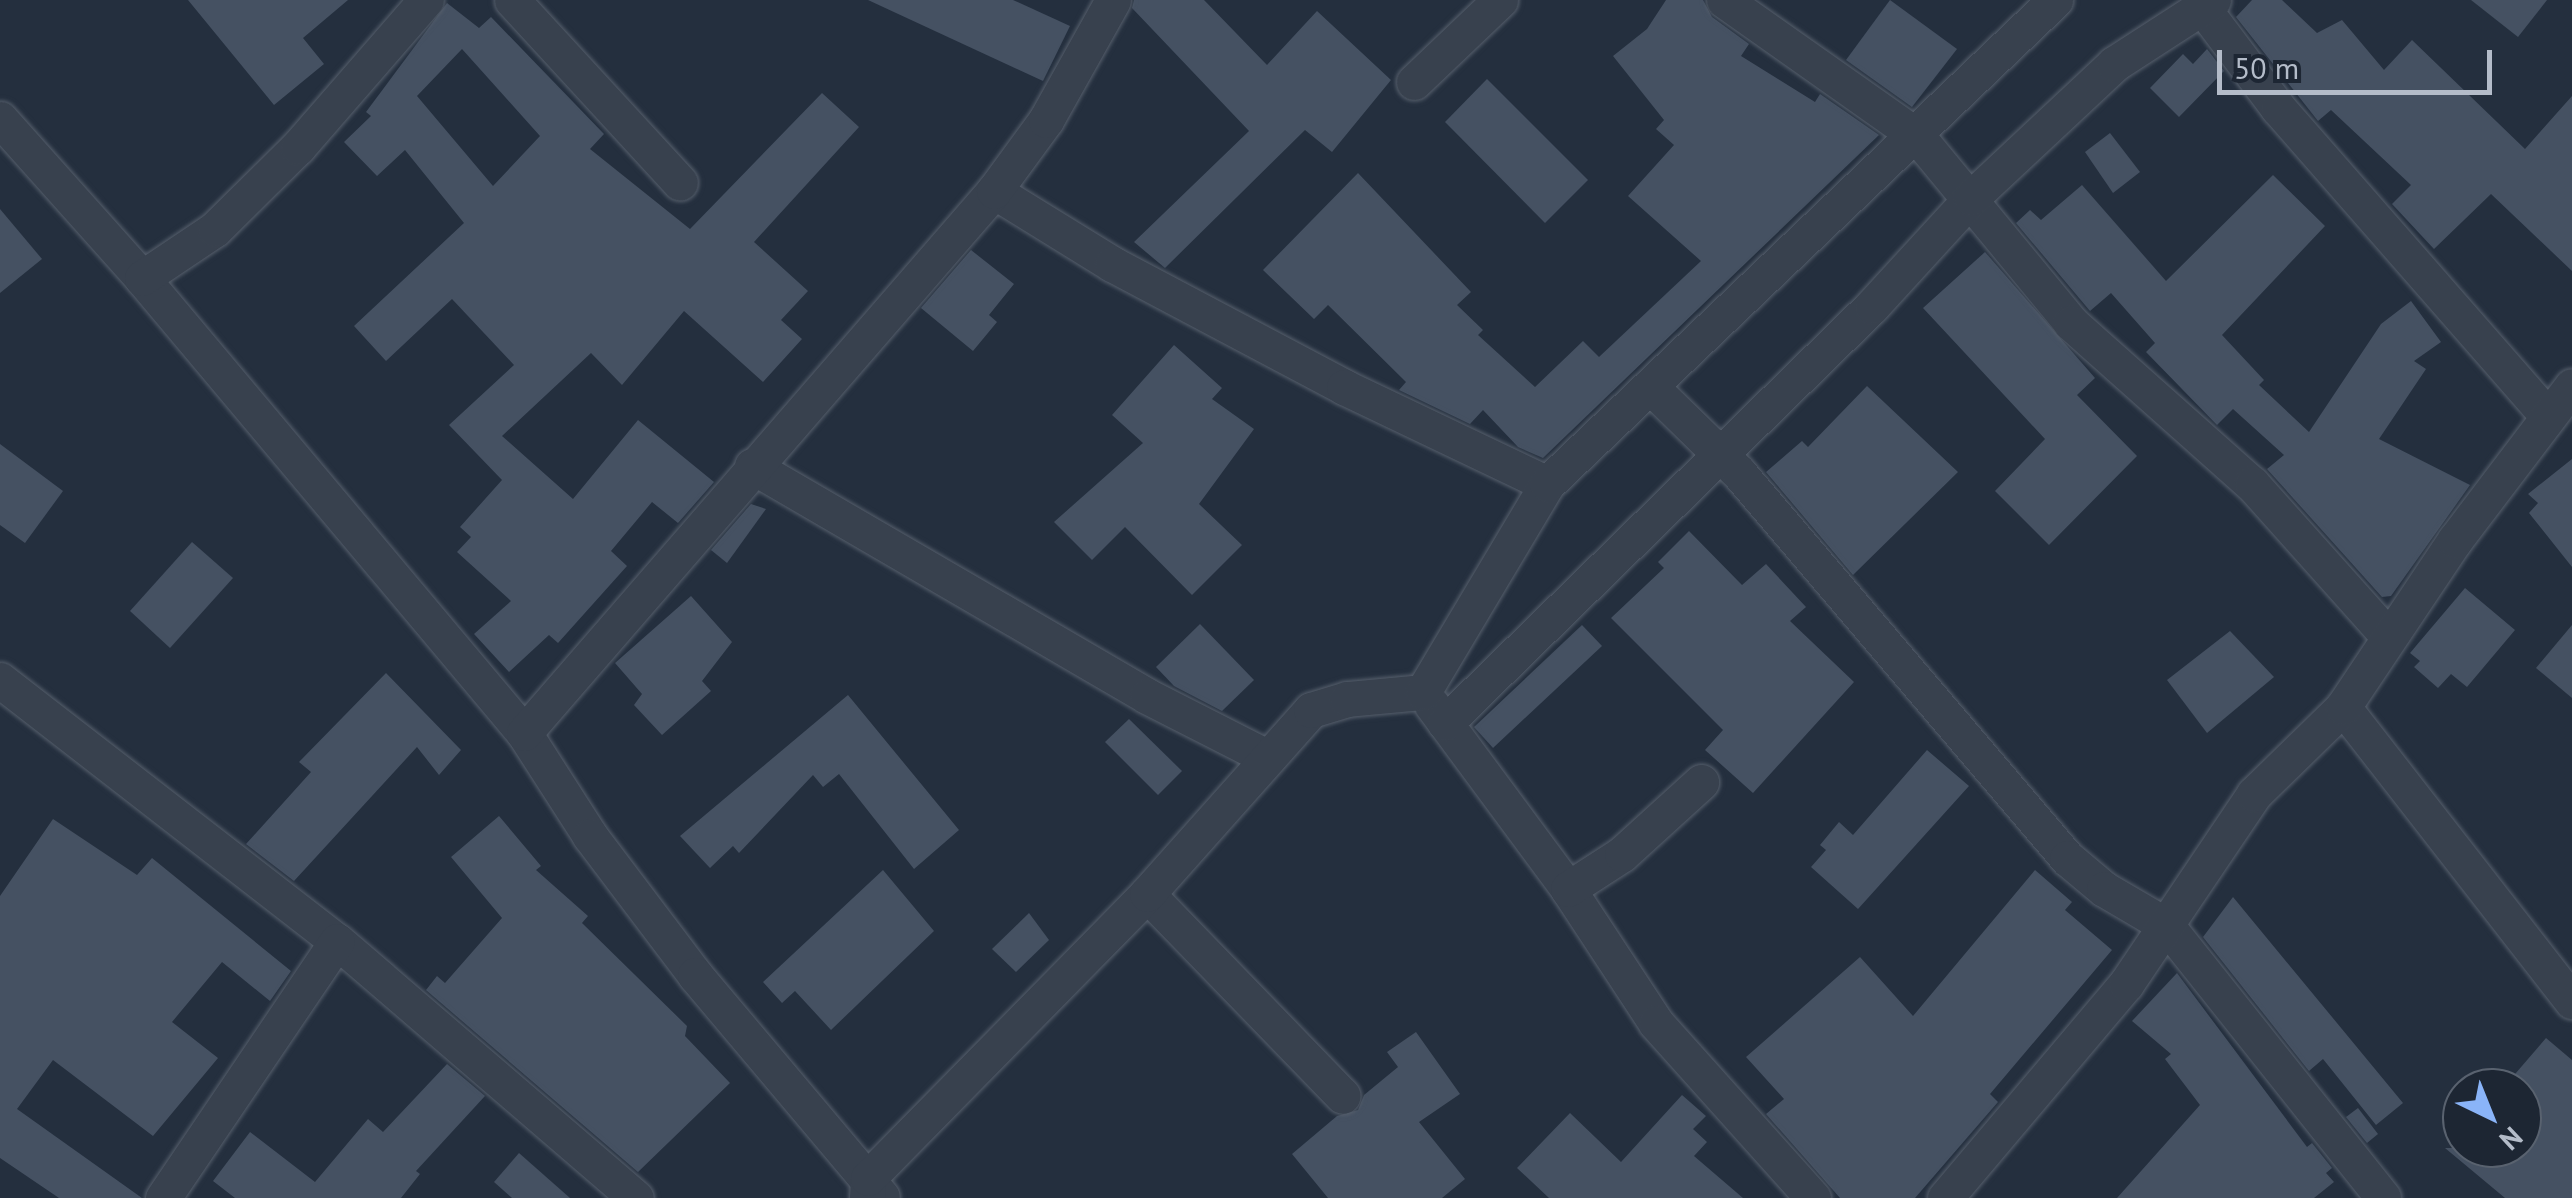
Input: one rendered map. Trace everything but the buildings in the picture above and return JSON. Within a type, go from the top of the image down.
[{"type":"street","points":[[512,0],[680,183]]},
{"type":"street","points":[[524,733],[623,624],[752,466],[994,191],[1046,120],[1113,0]]},
{"type":"street","points":[[1414,82],[1500,0]]},
{"type":"street","points":[[1724,0],[1917,136],[2071,323],[2252,484],[2387,635]]},
{"type":"street","points":[[1423,692],[1547,484],[1917,136],[2055,0]]},
{"type":"street","points":[[142,278],[215,229],[421,3]]},
{"type":"street","points":[[1445,723],[1718,452],[1872,306],[1971,198],[2114,64],[2209,6],[2278,108],[2548,415]]},
{"type":"street","points":[[0,120],[142,278],[524,733],[590,836],[695,974],[872,1191],[1146,894],[1264,756],[1311,710],[1347,699],[1423,692]]},
{"type":"street","points":[[994,191],[1112,264],[1328,378],[1547,484]]},
{"type":"street","points":[[1650,386],[1718,452],[2067,858],[2104,889],[2167,926],[2383,1198]]},
{"type":"street","points":[[1945,1198],[2044,1088],[2167,926],[2254,794],[2342,707],[2387,635],[2572,386]]},
{"type":"street","points":[[752,466],[1147,696],[1264,756]]},
{"type":"street","points":[[0,680],[337,942],[636,1198]]},
{"type":"street","points":[[1423,692],[1568,890],[1656,1023],[1813,1198]]},
{"type":"street","points":[[2342,707],[2572,1001]]},
{"type":"street","points":[[1568,890],[1622,854],[1701,782]]},
{"type":"street","points":[[1146,894],[1343,1096]]},
{"type":"street","points":[[162,1198],[337,942]]}]
